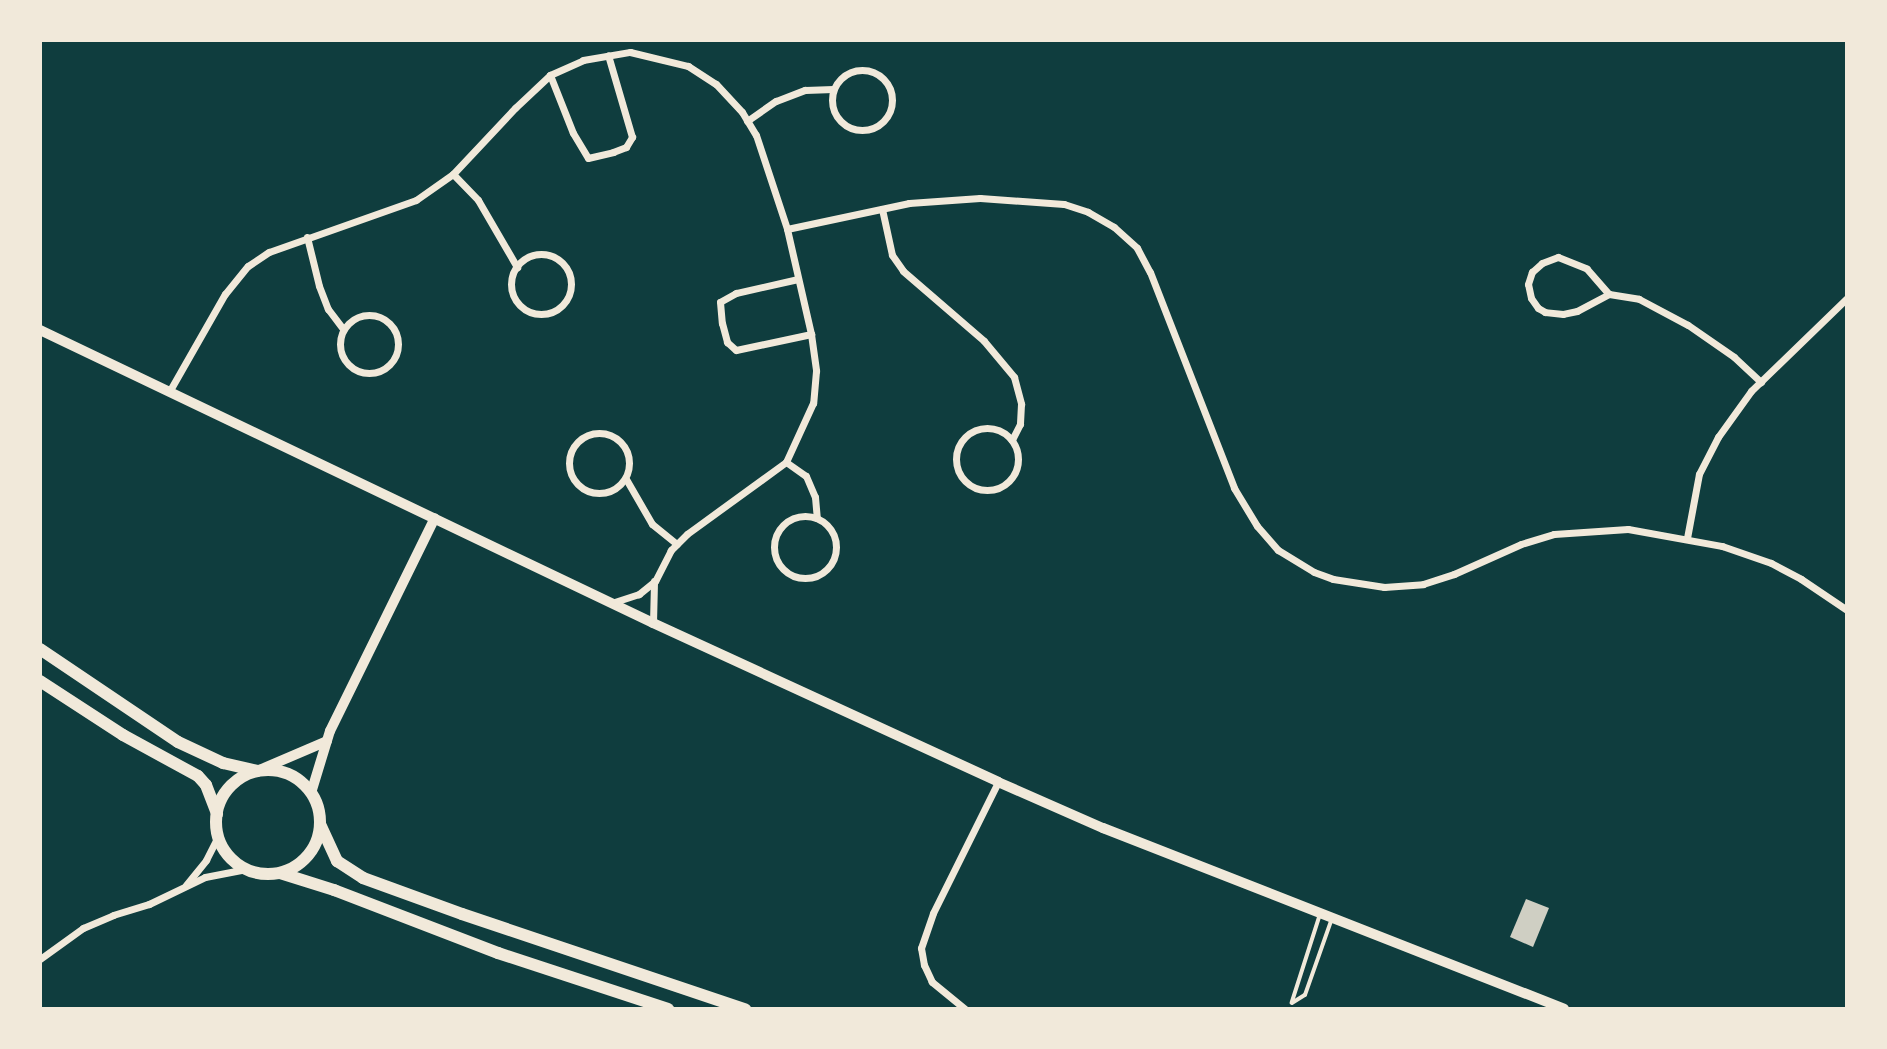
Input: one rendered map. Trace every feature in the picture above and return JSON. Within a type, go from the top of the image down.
[{"type":"main road","points":[[40,649],[178,742],[223,763],[257,771],[282,772],[293,777],[312,793],[320,824],[337,860],[363,878],[473,918],[745,1009]]},
{"type":"main road","points":[[40,681],[123,735],[198,776],[206,785],[217,814],[218,836],[224,850],[246,869],[263,874],[280,873],[334,890],[487,950],[668,1009]]},
{"type":"main road","points":[[217,814],[223,797],[234,783],[257,771]]},
{"type":"main road","points":[[280,873],[309,855],[315,845],[320,824]]},
{"type":"street","points":[[169,393],[225,294],[248,266],[269,252],[416,200],[453,174],[514,108],[550,75],[583,60],[608,55],[645,54],[688,66],[716,85],[756,135],[787,229],[811,334],[816,372],[813,403],[786,462],[677,544],[654,580],[639,594],[611,603]]},
{"type":"street","points":[[550,75],[573,133],[588,158],[613,152],[626,147],[632,137],[608,55]]},
{"type":"street","points":[[747,121],[776,101],[805,90],[833,89],[845,74],[854,70],[873,71],[888,84],[893,103],[890,112],[877,127],[867,130],[846,126],[833,110],[833,89]]},
{"type":"street","points":[[453,174],[478,200],[517,267]]},
{"type":"street","points":[[787,229],[909,203],[981,198],[1040,200],[1088,212],[1114,227],[1137,248],[1150,271],[1234,488],[1257,526],[1279,550],[1314,572],[1360,585],[1401,587],[1437,580],[1521,544],[1554,534],[1628,529],[1687,538],[1771,563],[1801,579],[1847,610]]},
{"type":"street","points":[[882,209],[892,256],[903,271],[984,341],[1014,377],[1021,404],[1020,424],[1012,440],[1018,461],[1011,480],[1002,487],[981,490],[963,479],[956,460],[958,451],[969,435],[987,428],[1005,434],[1012,440]]},
{"type":"street","points":[[307,237],[318,286],[328,309],[343,329],[339,348],[342,357],[356,371],[375,373],[391,363],[396,355],[397,335],[393,327],[377,315],[357,316],[343,329]]},
{"type":"street","points":[[533,255],[553,256],[568,270],[570,280],[566,299],[552,312],[543,314],[525,309],[513,294],[512,275],[517,267],[533,255]]},
{"type":"street","points":[[1609,294],[1587,269],[1558,257],[1542,263],[1532,272],[1528,284],[1531,298],[1545,312],[1563,314],[1577,311],[1609,294],[1639,299],[1688,325],[1734,356],[1761,382]]},
{"type":"street","points":[[798,279],[736,293],[720,302],[722,323],[727,342],[736,351],[811,334]]},
{"type":"street","points":[[1687,538],[1699,474],[1718,438],[1761,382],[1847,298]]},
{"type":"street","points":[[40,330],[653,623],[998,782],[1332,919],[1562,1008]]},
{"type":"street","points":[[626,479],[619,487],[600,494],[580,487],[569,470],[572,449],[586,436],[605,433],[615,436],[628,451],[630,460],[626,479],[652,524],[677,544]]},
{"type":"street","points":[[786,462],[806,476],[815,497],[817,518],[825,524],[835,541],[833,561],[827,569],[810,578],[790,575],[776,560],[773,550],[779,529],[796,517],[817,518]]},
{"type":"street","points":[[312,793],[327,741],[435,518]]},
{"type":"street","points":[[653,623],[654,580]]},
{"type":"street","points":[[257,771],[327,741]]},
{"type":"street","points":[[965,1009],[932,982],[923,965],[921,948],[933,914],[998,782]]},
{"type":"street","points":[[184,887],[206,860],[218,836]]},
{"type":"street","points":[[40,959],[83,928],[205,877],[246,869]]},
{"type":"lane","points":[[1290,1009],[1320,914]]},
{"type":"lane","points":[[1292,1003],[1305,995],[1332,919]]},
{"type":"building","points":[[1526,899],[1549,908],[1533,947],[1510,937]]}]
